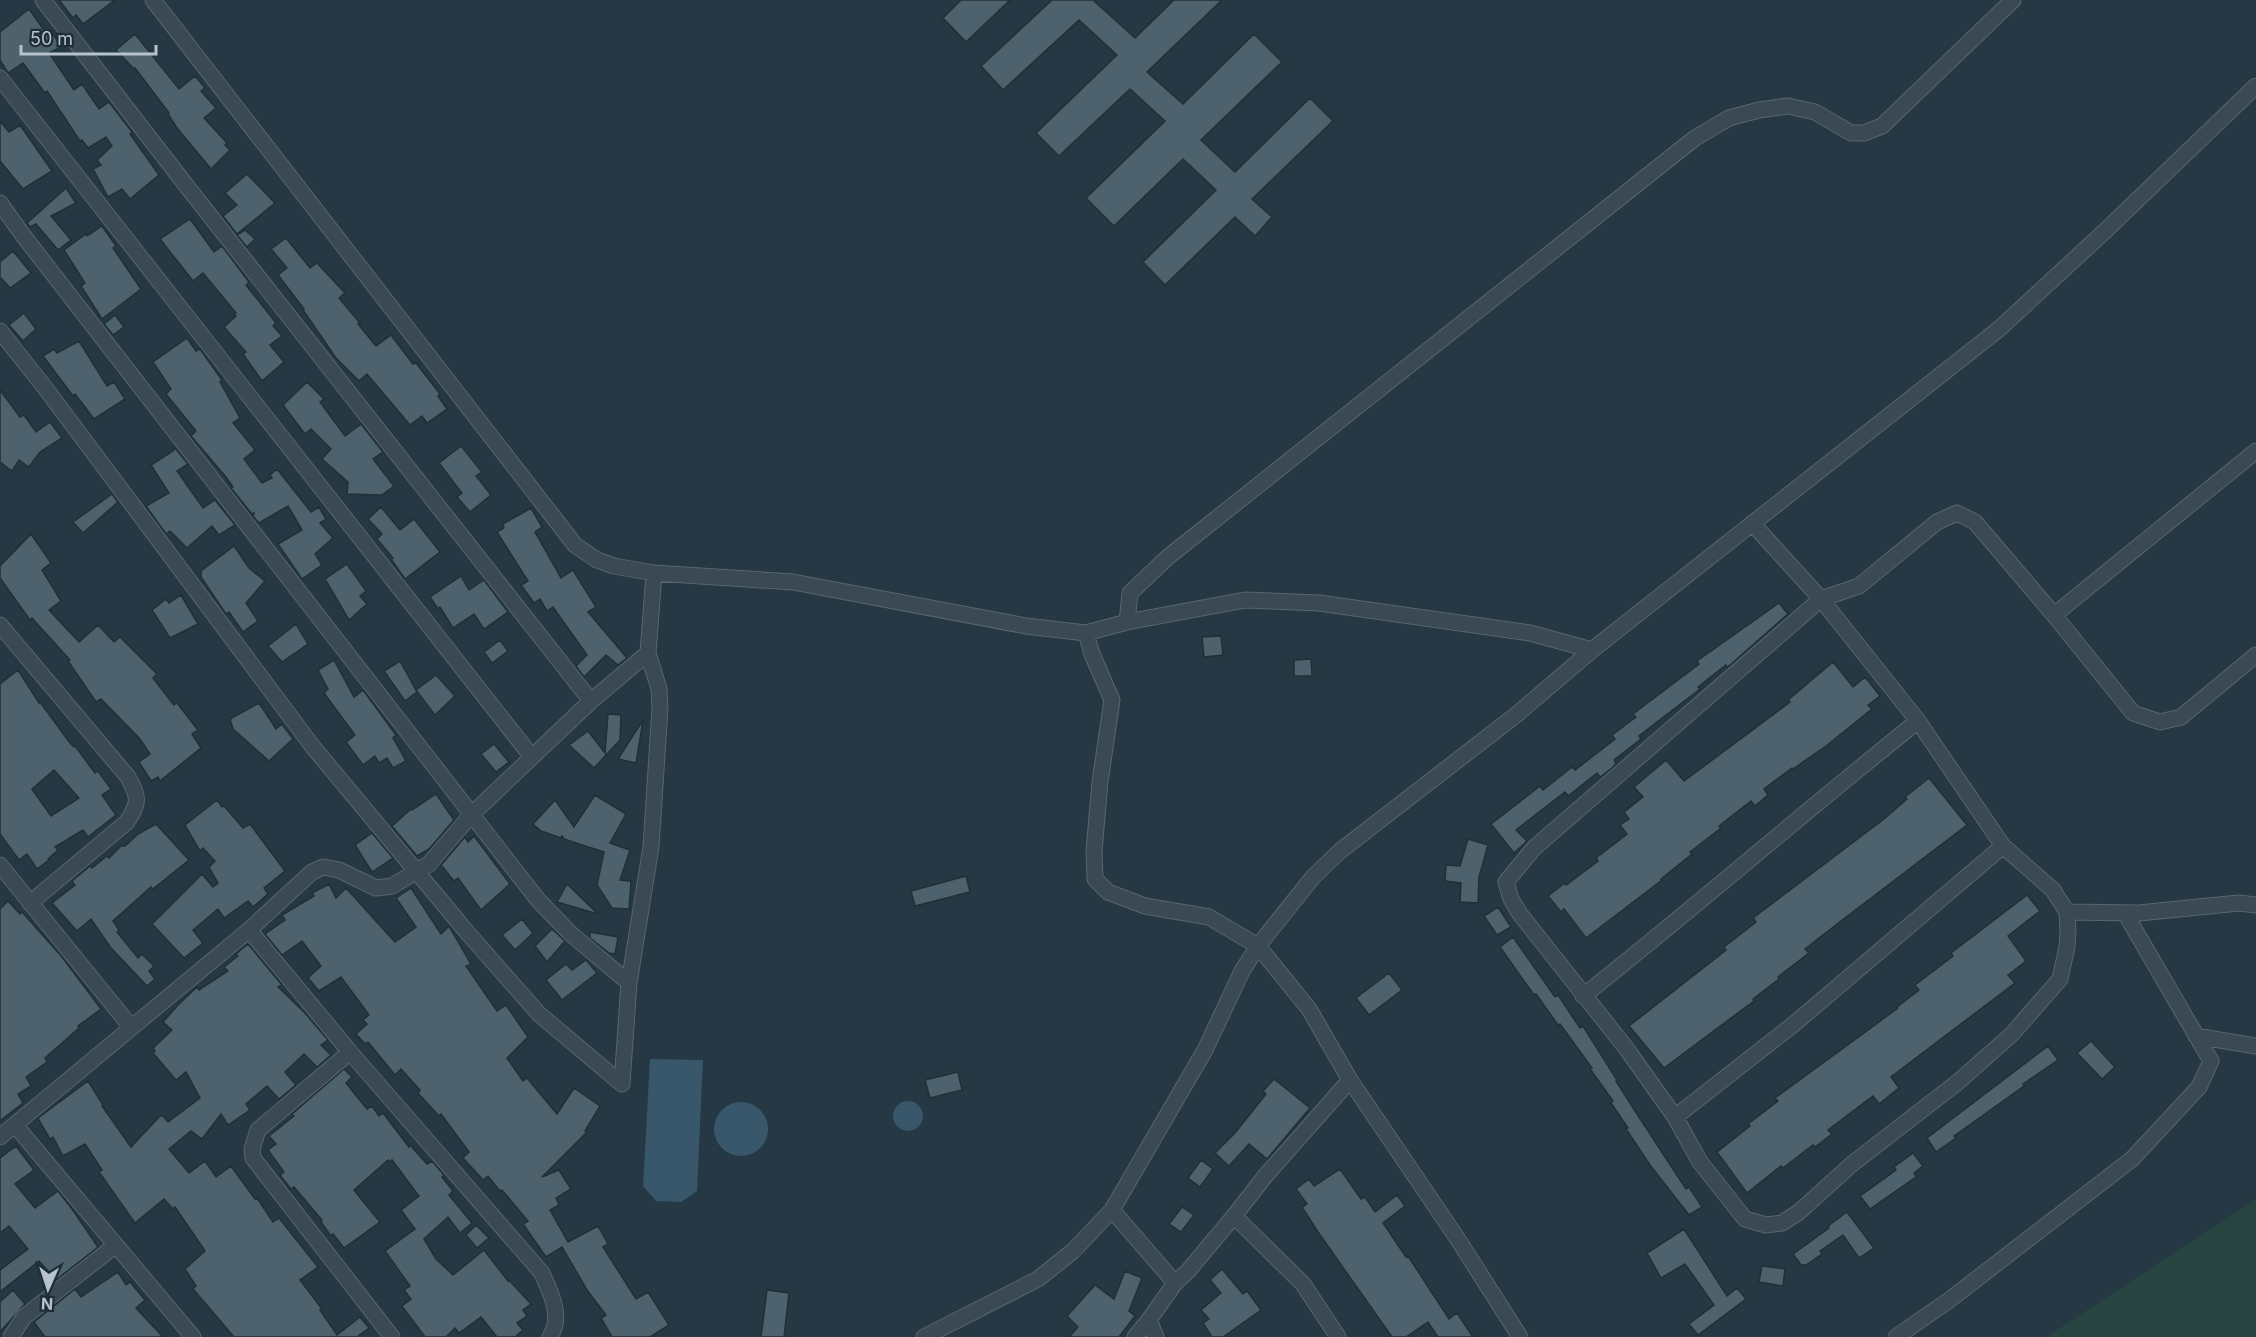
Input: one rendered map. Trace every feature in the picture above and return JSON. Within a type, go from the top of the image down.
[{"type":"street","points":[[44,0],[189,189],[591,701]]},
{"type":"street","points":[[153,0],[575,545],[597,560],[614,566],[654,573],[793,582],[1026,626],[1086,633],[1127,622],[1245,600],[1319,603],[1530,633],[1592,650]]},
{"type":"street","points":[[1127,622],[1130,593],[1168,557],[1695,138],[1729,118],[1759,110],[1788,106],[1815,112],[1851,133],[1874,130],[1882,126],[2013,0]]},
{"type":"street","points":[[0,78],[532,757]]},
{"type":"street","points":[[924,1337],[1038,1279],[1073,1251],[1113,1210],[1205,1050],[1242,971],[1258,946],[1313,877],[1340,851],[1516,715],[1592,650],[1999,328],[2104,232],[2256,86]]},
{"type":"street","points":[[0,203],[538,900],[570,933],[629,983]]},
{"type":"street","points":[[0,331],[60,407],[313,747],[466,931],[539,1014],[622,1084],[629,983],[651,847],[660,708],[659,689],[648,652],[654,573]]},
{"type":"street","points":[[2054,615],[2256,451]]},
{"type":"street","points":[[1752,523],[1821,599],[1918,721],[2003,846],[2053,890],[2067,912],[2067,947],[2060,979],[2012,1034],[1958,1082],[1852,1164],[1799,1212],[1782,1223],[1766,1225],[1745,1219],[1700,1162],[1675,1117],[1626,1048],[1520,914],[1511,899],[1506,882],[1534,848],[1821,599],[1859,586],[1937,522],[1957,513],[1975,522],[2133,713],[2160,722],[2181,717],[2256,655]]},
{"type":"street","points":[[0,625],[128,777],[137,794],[135,809],[127,822],[30,903]]},
{"type":"street","points":[[1086,633],[1092,654],[1112,700],[1100,782],[1094,851],[1095,879],[1108,892],[1145,906],[1209,917],[1258,946],[1309,1009],[1350,1080],[1459,1241],[1520,1337]]},
{"type":"street","points":[[0,1137],[249,930],[312,872],[323,867],[339,870],[376,888],[392,886],[429,864],[471,815],[591,701],[648,652]]},
{"type":"street","points":[[1583,996],[1918,721]]},
{"type":"street","points":[[1675,1117],[1794,1024],[2003,846]]},
{"type":"street","points":[[0,865],[131,1027]]},
{"type":"street","points":[[2067,912],[2125,913],[2239,903],[2256,905]]},
{"type":"street","points":[[1896,1337],[1948,1301],[2132,1159],[2199,1087],[2211,1061],[2125,913]]},
{"type":"street","points":[[249,930],[350,1052],[542,1273],[553,1299],[557,1320],[550,1337]]},
{"type":"street","points":[[2196,1036],[2256,1046]]},
{"type":"street","points":[[350,1052],[258,1130],[252,1149],[253,1158],[392,1337]]},
{"type":"street","points":[[1135,1337],[1174,1283],[1350,1080]]},
{"type":"street","points":[[15,1125],[194,1337]]},
{"type":"street","points":[[1113,1210],[1174,1283]]},
{"type":"street","points":[[1234,1216],[1303,1284],[1338,1337]]},
{"type":"street","points":[[11,1337],[24,1317],[116,1245]]},
{"type":"street","points":[[1149,1320],[1156,1337]]},
{"type":"green space","points":[[2256,1199],[2256,1337],[2046,1337]]},
{"type":"water","points":[[650,1059],[703,1060],[697,1191],[681,1202],[656,1201],[643,1186]]},
{"type":"water","points":[[908,1101],[919,1105],[923,1116],[919,1127],[908,1131],[897,1127],[893,1116],[897,1105]]},
{"type":"water","points":[[736,1102],[746,1102],[756,1106],[764,1114],[768,1129],[764,1144],[756,1152],[746,1156],[736,1156],[726,1152],[718,1144],[714,1134],[714,1124],[718,1114],[726,1106]]},
{"type":"building","points":[[59,0],[115,0],[83,24],[76,15],[73,18]]},
{"type":"building","points":[[961,0],[1010,0],[966,42],[943,18]]},
{"type":"building","points":[[1052,0],[1093,0],[1135,38],[1174,0],[1222,0],[1147,72],[1183,104],[1254,34],[1282,62],[1201,140],[1235,172],[1310,98],[1333,121],[1252,199],[1272,217],[1255,236],[1235,217],[1165,285],[1143,262],[1216,190],[1183,159],[1114,226],[1086,198],[1165,121],[1130,89],[1059,156],[1036,133],[1117,55],[1079,20],[1003,90],[981,66]]},
{"type":"building","points":[[29,9],[46,33],[51,30],[61,47],[49,53],[74,90],[82,84],[99,109],[109,102],[132,132],[130,134],[159,175],[130,199],[122,189],[108,197],[93,169],[101,165],[97,160],[112,146],[106,137],[88,148],[82,140],[80,141],[47,91],[45,93],[23,63],[8,73],[0,60],[0,32]]},
{"type":"building","points":[[135,34],[179,89],[195,76],[205,88],[201,91],[216,108],[204,118],[227,143],[225,145],[230,150],[211,169],[177,128],[169,113],[135,68],[116,50]]},
{"type":"building","points":[[0,121],[9,132],[20,125],[52,171],[23,189],[0,161]]},
{"type":"building","points":[[247,174],[275,203],[237,234],[223,216],[237,205],[225,193]]},
{"type":"building","points":[[66,188],[76,203],[51,216],[71,240],[58,250],[36,224],[30,227],[27,223]]},
{"type":"building","points":[[190,219],[214,252],[222,246],[249,282],[246,285],[276,323],[273,326],[282,336],[270,345],[284,362],[262,381],[243,354],[246,352],[224,327],[236,316],[234,315],[236,313],[203,273],[193,281],[160,239]]},
{"type":"building","points":[[102,226],[116,246],[113,248],[141,289],[102,319],[81,286],[85,283],[64,250]]},
{"type":"building","points":[[245,230],[255,239],[247,247],[237,235]]},
{"type":"building","points":[[286,238],[310,268],[317,263],[345,293],[339,298],[376,346],[391,335],[440,394],[438,396],[447,409],[427,423],[422,416],[410,425],[367,374],[359,381],[336,358],[304,309],[278,275],[287,268],[271,249]]},
{"type":"building","points":[[13,251],[31,273],[10,288],[0,277],[0,262]]},
{"type":"building","points":[[24,313],[36,329],[23,341],[9,325]]},
{"type":"building","points":[[115,315],[124,327],[113,335],[104,324]]},
{"type":"building","points":[[187,338],[196,351],[200,349],[222,380],[220,382],[240,418],[233,423],[255,450],[244,459],[262,483],[272,478],[270,475],[277,469],[311,512],[319,507],[326,519],[320,523],[333,538],[315,554],[322,565],[302,579],[278,544],[302,530],[288,506],[259,523],[253,516],[254,513],[252,514],[231,488],[233,487],[226,477],[191,436],[196,431],[166,394],[171,389],[153,362]]},
{"type":"building","points":[[79,341],[107,386],[114,382],[125,399],[94,419],[75,394],[73,396],[43,356],[54,349],[57,353]]},
{"type":"building","points":[[307,382],[324,399],[320,402],[345,436],[361,424],[383,452],[373,459],[394,486],[382,495],[347,494],[348,482],[322,459],[331,449],[311,429],[305,434],[283,405]]},
{"type":"building","points":[[0,390],[20,417],[24,415],[36,432],[50,422],[62,438],[40,452],[29,467],[19,460],[12,471],[0,462]]},
{"type":"building","points":[[461,446],[482,472],[476,476],[491,495],[470,512],[457,497],[462,493],[439,463]]},
{"type":"building","points":[[175,448],[188,464],[177,471],[203,508],[215,500],[235,525],[219,535],[212,526],[187,548],[170,531],[166,534],[146,506],[169,493],[151,465]]},
{"type":"building","points":[[112,494],[118,502],[83,533],[73,522]]},
{"type":"building","points":[[381,507],[400,530],[414,519],[440,552],[405,579],[391,559],[393,558],[377,539],[382,534],[368,519]]},
{"type":"building","points":[[531,508],[542,527],[535,532],[561,578],[573,570],[596,607],[588,612],[627,658],[618,665],[606,655],[584,677],[576,666],[587,655],[553,607],[547,611],[540,599],[534,603],[521,585],[528,581],[497,532],[504,528],[503,524]]},
{"type":"building","points":[[31,534],[51,563],[42,570],[61,601],[49,610],[79,642],[98,625],[114,642],[120,637],[157,674],[153,678],[198,730],[192,734],[201,748],[160,781],[158,777],[151,781],[139,762],[150,754],[140,739],[101,699],[96,702],[68,661],[70,660],[32,618],[30,620],[0,578],[0,566]]},
{"type":"building","points":[[234,546],[249,568],[265,581],[246,603],[258,621],[243,632],[229,612],[226,614],[201,577],[201,571]]},
{"type":"building","points":[[347,564],[366,591],[360,596],[367,604],[349,620],[325,579]]},
{"type":"building","points":[[461,576],[469,590],[484,580],[508,612],[484,629],[474,614],[453,628],[440,607],[438,609],[430,597]]},
{"type":"building","points":[[181,595],[198,624],[170,638],[152,610],[166,599],[169,603]]},
{"type":"building","points":[[1779,603],[1788,614],[1730,665],[1727,667],[1726,665],[1698,687],[1700,689],[1639,736],[1641,739],[1614,760],[1616,764],[1612,768],[1600,777],[1597,773],[1568,796],[1565,792],[1516,830],[1527,841],[1514,853],[1491,824],[1540,786],[1543,790],[1572,767],[1575,770],[1615,739],[1612,735],[1636,717],[1633,714],[1699,664],[1697,661]]},
{"type":"building","points":[[296,624],[308,644],[282,662],[268,646]]},
{"type":"building","points":[[1221,636],[1223,655],[1204,657],[1202,637]]},
{"type":"building","points":[[500,640],[508,651],[492,663],[484,652]]},
{"type":"building","points":[[1311,659],[1312,676],[1294,676],[1294,660]]},
{"type":"building","points":[[334,660],[354,697],[363,690],[396,735],[393,738],[406,761],[393,768],[387,758],[379,763],[375,756],[363,765],[346,742],[355,735],[324,693],[328,689],[318,670]]},
{"type":"building","points":[[400,661],[417,692],[405,701],[384,671]]},
{"type":"building","points":[[1833,662],[1853,687],[1865,677],[1880,696],[1868,705],[1872,709],[1826,746],[1764,789],[1768,795],[1755,806],[1751,801],[1719,826],[1721,828],[1690,852],[1692,854],[1662,880],[1586,938],[1564,909],[1561,912],[1548,896],[1598,861],[1596,858],[1627,834],[1620,825],[1629,819],[1624,812],[1643,797],[1634,787],[1666,760],[1684,781],[1790,702],[1788,700]]},
{"type":"building","points":[[18,670],[39,703],[70,743],[75,746],[95,773],[98,771],[111,789],[102,795],[116,815],[88,837],[83,830],[55,847],[58,850],[37,869],[27,854],[19,860],[0,834],[0,684]],"holes":[[[54,770],[79,798],[51,816],[32,789]]]},
{"type":"building","points":[[436,675],[455,696],[435,715],[416,690]]},
{"type":"building","points":[[259,703],[276,729],[282,724],[293,739],[269,761],[233,729],[230,719]]},
{"type":"building","points":[[608,714],[621,715],[620,740],[594,768],[569,745],[588,731],[605,753]]},
{"type":"building","points":[[643,720],[636,763],[618,759]]},
{"type":"building","points":[[494,744],[509,762],[496,772],[481,754]]},
{"type":"building","points":[[1929,778],[1967,825],[1805,949],[1809,953],[1778,977],[1779,979],[1753,999],[1754,1001],[1664,1068],[1629,1026],[1726,950],[1724,947],[1756,922],[1753,918],[1884,819],[1907,799],[1905,797]]},
{"type":"building","points":[[436,794],[454,820],[429,849],[417,856],[392,826],[411,809]]},
{"type":"building","points":[[595,795],[626,814],[610,843],[630,850],[620,880],[631,881],[629,909],[612,908],[597,885],[604,852],[564,839],[562,836],[561,838],[541,831],[533,824],[555,800],[574,827]]},
{"type":"building","points":[[217,800],[243,828],[250,824],[285,871],[264,888],[268,894],[253,907],[248,901],[224,918],[218,909],[193,930],[203,943],[184,958],[152,924],[202,874],[213,887],[218,883],[209,867],[215,861],[203,848],[200,851],[185,825]]},
{"type":"building","points":[[156,824],[189,860],[153,889],[151,887],[113,921],[119,930],[117,932],[138,958],[142,954],[154,966],[149,971],[155,979],[147,986],[111,948],[91,919],[77,931],[52,903],[75,885],[72,881],[90,866],[92,868],[107,856],[109,858],[121,846],[125,846],[138,834]]},
{"type":"building","points":[[372,833],[393,858],[372,872],[355,845]]},
{"type":"building","points":[[474,836],[510,884],[481,910],[458,878],[454,881],[441,865],[465,837],[468,842]]},
{"type":"building","points":[[1468,839],[1488,845],[1479,877],[1478,903],[1460,902],[1461,883],[1445,881],[1446,865],[1460,866]]},
{"type":"building","points":[[966,876],[970,892],[915,906],[911,891]]},
{"type":"building","points":[[329,884],[336,898],[346,888],[395,942],[416,927],[396,898],[411,888],[441,934],[449,926],[471,964],[466,966],[497,1011],[506,1005],[528,1037],[507,1058],[523,1081],[527,1078],[557,1114],[574,1088],[600,1106],[585,1131],[587,1132],[542,1177],[559,1170],[571,1189],[556,1198],[559,1205],[550,1210],[568,1242],[598,1226],[608,1244],[603,1247],[636,1299],[648,1292],[669,1325],[650,1337],[612,1337],[601,1318],[606,1315],[587,1290],[562,1247],[546,1257],[523,1224],[528,1221],[488,1176],[483,1180],[463,1158],[469,1152],[441,1114],[439,1116],[418,1093],[420,1090],[401,1069],[395,1075],[368,1042],[365,1044],[356,1034],[367,1024],[363,1020],[369,1015],[341,977],[319,991],[308,978],[321,966],[302,941],[282,955],[265,934],[285,920],[282,915],[314,896],[312,893]]},
{"type":"building","points":[[567,884],[598,914],[557,902]]},
{"type":"building","points":[[2027,895],[2040,911],[2008,936],[2026,961],[2008,975],[2015,983],[1891,1077],[1899,1088],[1879,1104],[1873,1096],[1828,1130],[1832,1134],[1783,1168],[1781,1166],[1747,1193],[1717,1152],[1778,1101],[1775,1098],[1898,1008],[1919,990],[1915,985],[1953,956],[1951,953]]},
{"type":"building","points":[[8,901],[20,914],[22,912],[62,957],[101,1009],[78,1026],[79,1028],[45,1058],[47,1062],[26,1077],[31,1086],[18,1094],[23,1103],[0,1121],[0,909]]},
{"type":"building","points":[[1498,907],[1511,927],[1497,935],[1484,916]]},
{"type":"building","points":[[522,919],[533,933],[515,950],[502,935]]},
{"type":"building","points":[[552,929],[565,941],[547,962],[535,946]]},
{"type":"building","points":[[590,932],[618,937],[615,954],[609,953],[590,938]]},
{"type":"building","points":[[1513,937],[1555,997],[1558,995],[1580,1028],[1583,1026],[1686,1189],[1689,1187],[1702,1207],[1689,1215],[1650,1165],[1626,1129],[1628,1128],[1611,1103],[1613,1101],[1590,1069],[1592,1068],[1560,1024],[1558,1025],[1536,994],[1534,995],[1500,947]]},
{"type":"building","points":[[248,944],[282,985],[278,987],[328,1040],[321,1045],[331,1055],[317,1067],[304,1054],[285,1072],[296,1085],[279,1099],[267,1086],[246,1104],[250,1110],[228,1125],[221,1114],[202,1139],[191,1131],[169,1149],[189,1173],[205,1161],[216,1177],[231,1166],[273,1222],[279,1218],[318,1267],[300,1280],[322,1309],[320,1310],[337,1335],[360,1317],[369,1328],[357,1337],[234,1337],[193,1289],[196,1286],[185,1269],[205,1251],[175,1207],[173,1209],[164,1199],[135,1223],[99,1172],[102,1170],[85,1144],[63,1156],[53,1137],[50,1139],[38,1118],[88,1081],[102,1106],[131,1147],[160,1116],[168,1122],[200,1098],[186,1072],[176,1080],[153,1053],[155,1051],[153,1048],[172,1030],[163,1022],[178,1005],[197,987],[199,990],[228,971],[224,967]]},
{"type":"building","points":[[586,960],[597,973],[562,1000],[546,980],[566,964],[572,970]]},
{"type":"building","points":[[1389,973],[1402,990],[1369,1015],[1356,998]]},
{"type":"building","points":[[2091,1041],[2115,1067],[2102,1079],[2077,1053]]},
{"type":"building","points":[[2048,1046],[2058,1060],[1954,1136],[1956,1138],[1936,1152],[1927,1138]]},
{"type":"building","points":[[344,1069],[352,1077],[346,1083],[367,1109],[372,1106],[379,1116],[383,1113],[409,1147],[410,1145],[427,1164],[432,1161],[444,1175],[442,1177],[453,1191],[449,1195],[472,1223],[460,1233],[448,1217],[424,1239],[436,1259],[453,1275],[484,1250],[508,1281],[531,1304],[523,1310],[527,1316],[517,1323],[523,1330],[515,1337],[497,1337],[481,1317],[459,1333],[455,1328],[446,1337],[425,1337],[402,1306],[411,1299],[404,1290],[410,1286],[385,1251],[415,1229],[401,1210],[419,1196],[392,1160],[390,1162],[388,1160],[354,1190],[380,1222],[344,1248],[333,1234],[331,1236],[321,1222],[322,1220],[294,1187],[291,1189],[280,1175],[284,1172],[268,1150],[276,1144],[269,1136]]},
{"type":"building","points":[[958,1072],[962,1090],[930,1098],[925,1080]]},
{"type":"building","points":[[1274,1079],[1310,1108],[1267,1159],[1249,1144],[1229,1166],[1215,1153],[1235,1133],[1266,1094],[1263,1091]]},
{"type":"building","points":[[16,1146],[34,1170],[15,1184],[35,1208],[58,1191],[98,1247],[56,1280],[39,1261],[0,1292],[0,1270],[28,1249],[9,1226],[0,1233],[0,1158]]},
{"type":"building","points":[[1913,1153],[1923,1166],[1914,1173],[1916,1177],[1870,1209],[1860,1196],[1896,1170],[1894,1167]]},
{"type":"building","points":[[1201,1160],[1213,1169],[1200,1187],[1188,1178]]},
{"type":"building","points":[[1340,1169],[1361,1199],[1365,1197],[1375,1212],[1397,1195],[1405,1206],[1383,1223],[1406,1257],[1408,1256],[1449,1319],[1457,1313],[1473,1337],[1438,1337],[1428,1322],[1406,1337],[1392,1337],[1318,1232],[1302,1207],[1307,1204],[1296,1189],[1309,1179],[1314,1186]]},
{"type":"building","points":[[1182,1207],[1194,1215],[1181,1232],[1169,1224]]},
{"type":"building","points":[[1847,1212],[1874,1248],[1859,1258],[1843,1235],[1820,1251],[1822,1254],[1806,1265],[1801,1265],[1793,1254]]},
{"type":"building","points":[[476,1225],[489,1238],[477,1248],[466,1235]]},
{"type":"building","points":[[1684,1229],[1727,1296],[1737,1288],[1746,1299],[1698,1335],[1689,1324],[1714,1305],[1685,1264],[1661,1278],[1647,1253]]},
{"type":"building","points":[[1762,1266],[1785,1269],[1783,1286],[1759,1282]]},
{"type":"building","points":[[1222,1269],[1243,1294],[1247,1291],[1261,1310],[1223,1337],[1212,1337],[1203,1323],[1209,1319],[1201,1310],[1221,1293],[1210,1280]]},
{"type":"building","points":[[1125,1271],[1142,1278],[1129,1311],[1135,1316],[1119,1337],[1069,1337],[1078,1327],[1067,1316],[1095,1285],[1114,1299]]},
{"type":"building","points":[[118,1272],[126,1285],[130,1282],[145,1300],[136,1308],[163,1337],[45,1337],[34,1322],[75,1289],[81,1297]]},
{"type":"building","points":[[13,1290],[25,1304],[0,1332],[0,1302]]},
{"type":"building","points":[[767,1290],[789,1293],[784,1337],[761,1337]]}]
